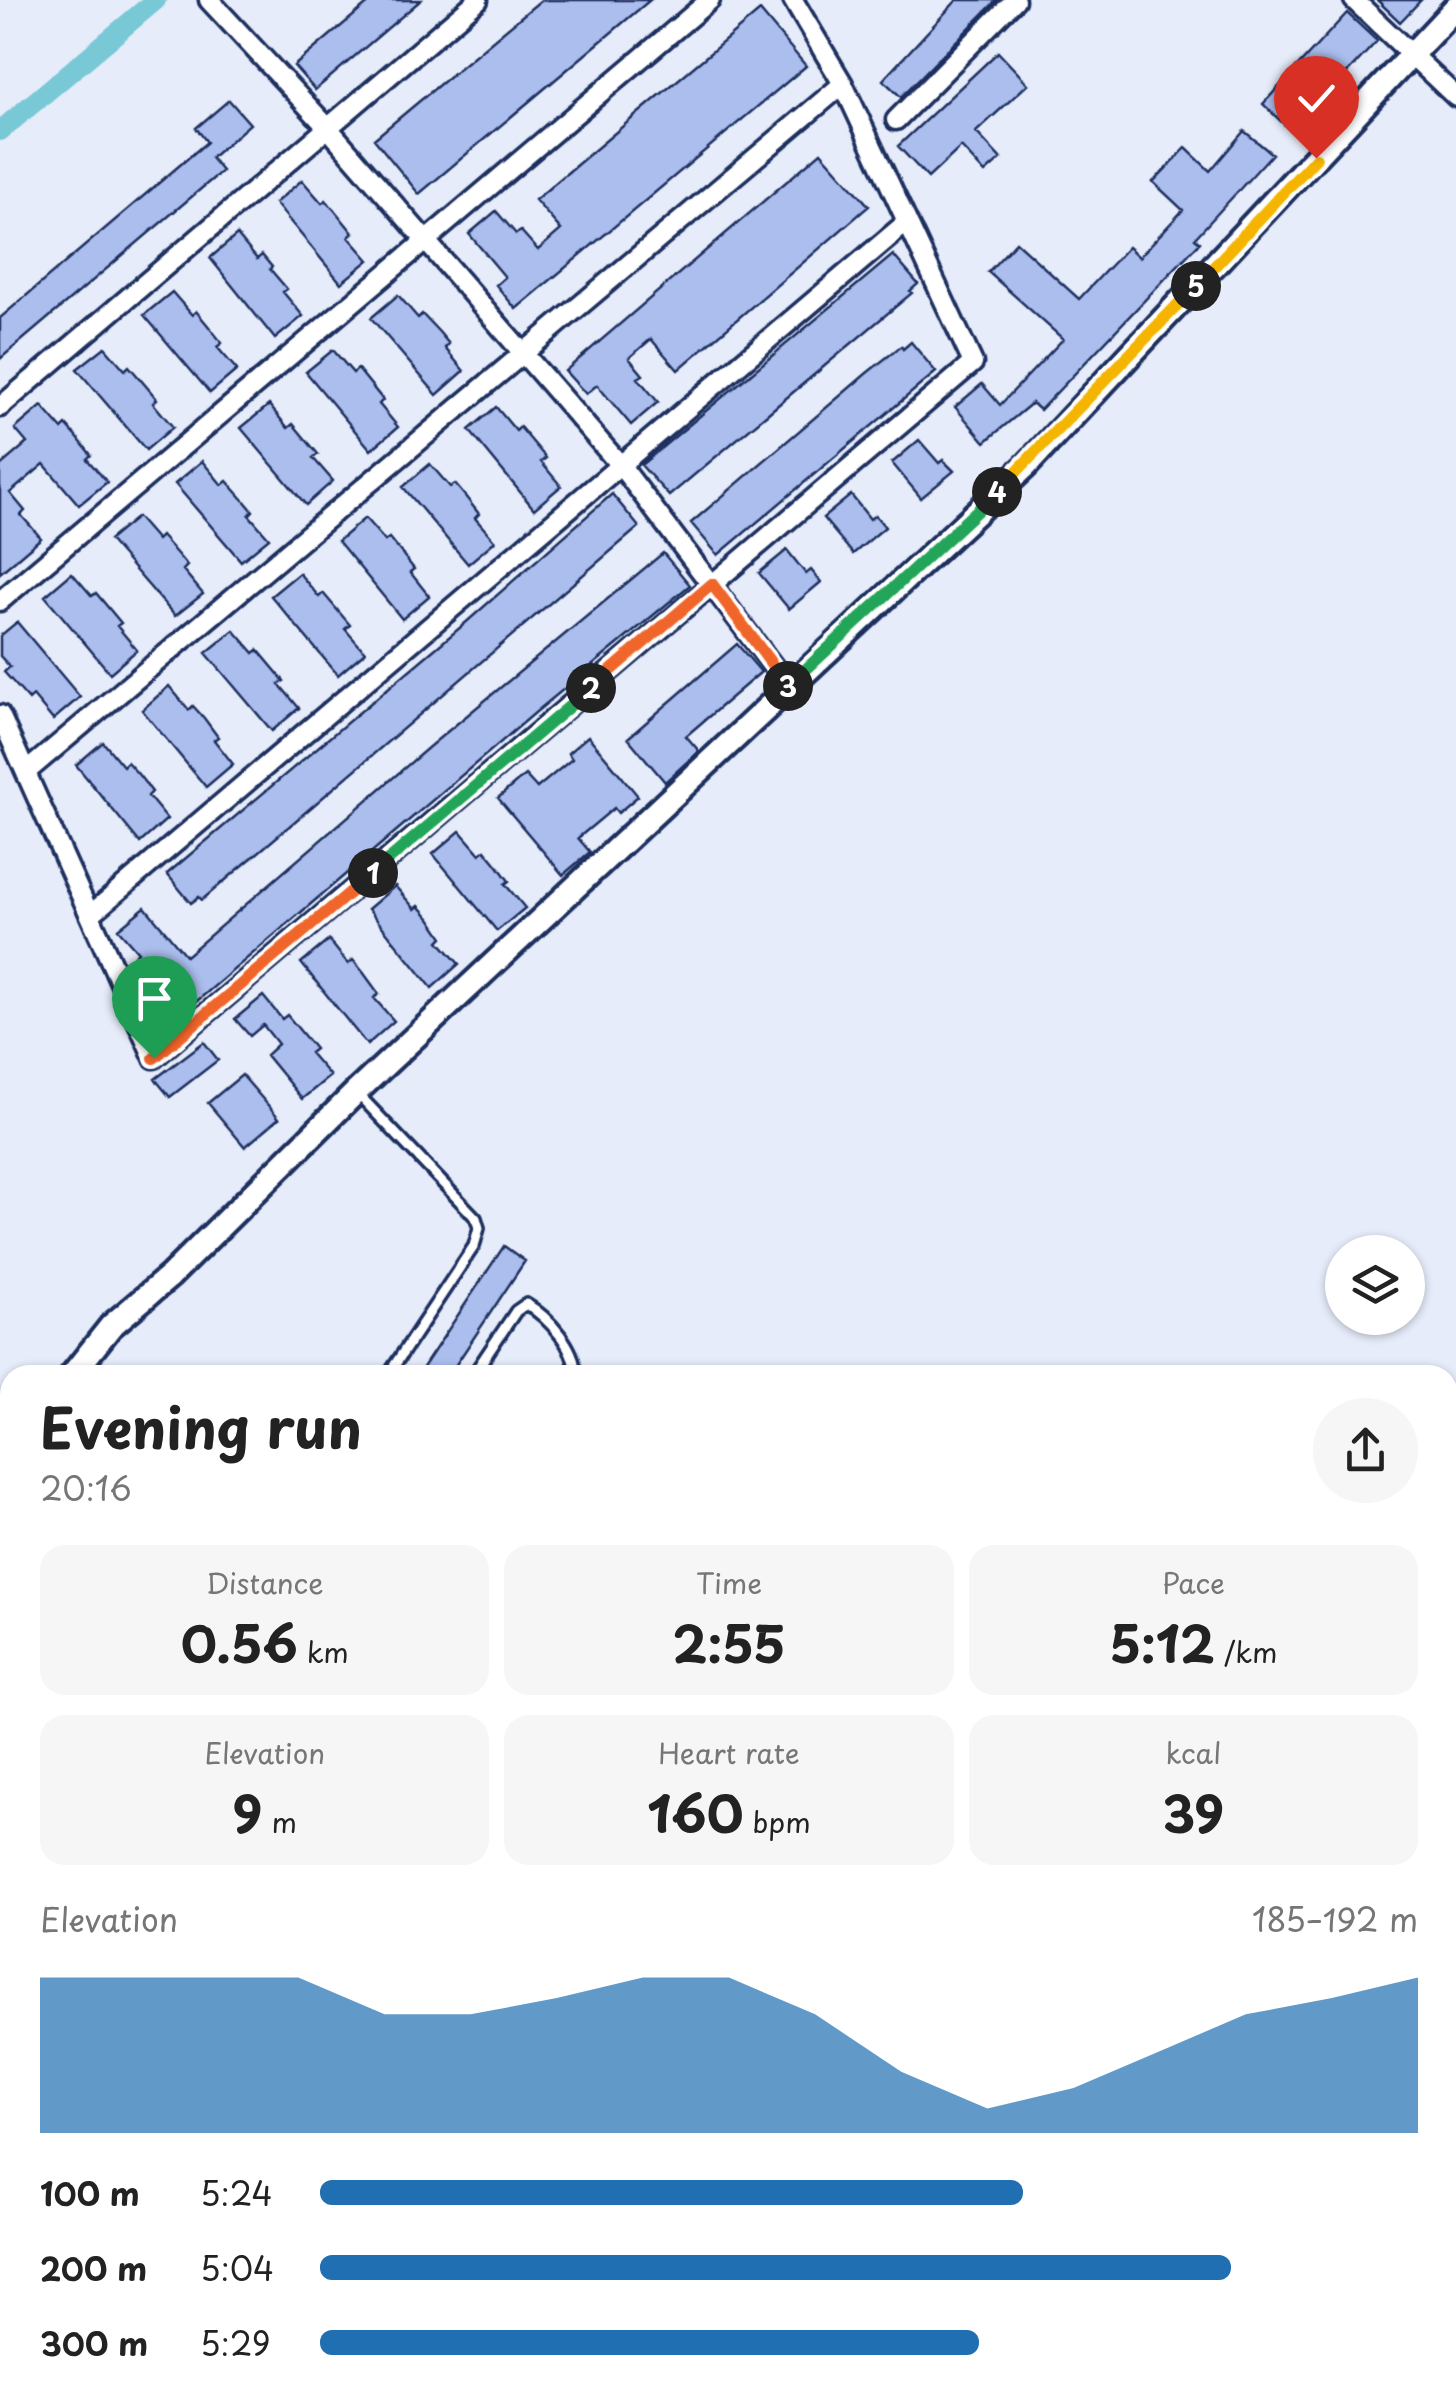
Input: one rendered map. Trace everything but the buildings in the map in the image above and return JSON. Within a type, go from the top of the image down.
[{"type":"street","points":[[209,0],[328,128],[621,466],[789,687]]},
{"type":"street","points":[[0,407],[478,0]]},
{"type":"street","points":[[0,600],[710,0]]},
{"type":"street","points":[[0,715],[154,1058],[973,363],[842,84],[793,0]]},
{"type":"street","points":[[896,120],[1015,0]]},
{"type":"street","points":[[1354,0],[1456,97]]},
{"type":"street","points":[[80,1365],[111,1326],[170,1276],[356,1092],[1026,466],[1456,7]]},
{"type":"street","points":[[26,772],[842,84]]},
{"type":"street","points":[[90,916],[907,222]]},
{"type":"lane","points":[[356,1092],[476,1218],[479,1228],[474,1246],[395,1365]]},
{"type":"lane","points":[[480,1365],[516,1311],[526,1304],[536,1310],[571,1351],[576,1365]]},
{"type":"waterway","points":[[0,131],[156,0]]},
{"type":"route","points":[[154,1058],[712,584],[789,687],[1026,466],[1316,158]]}]
